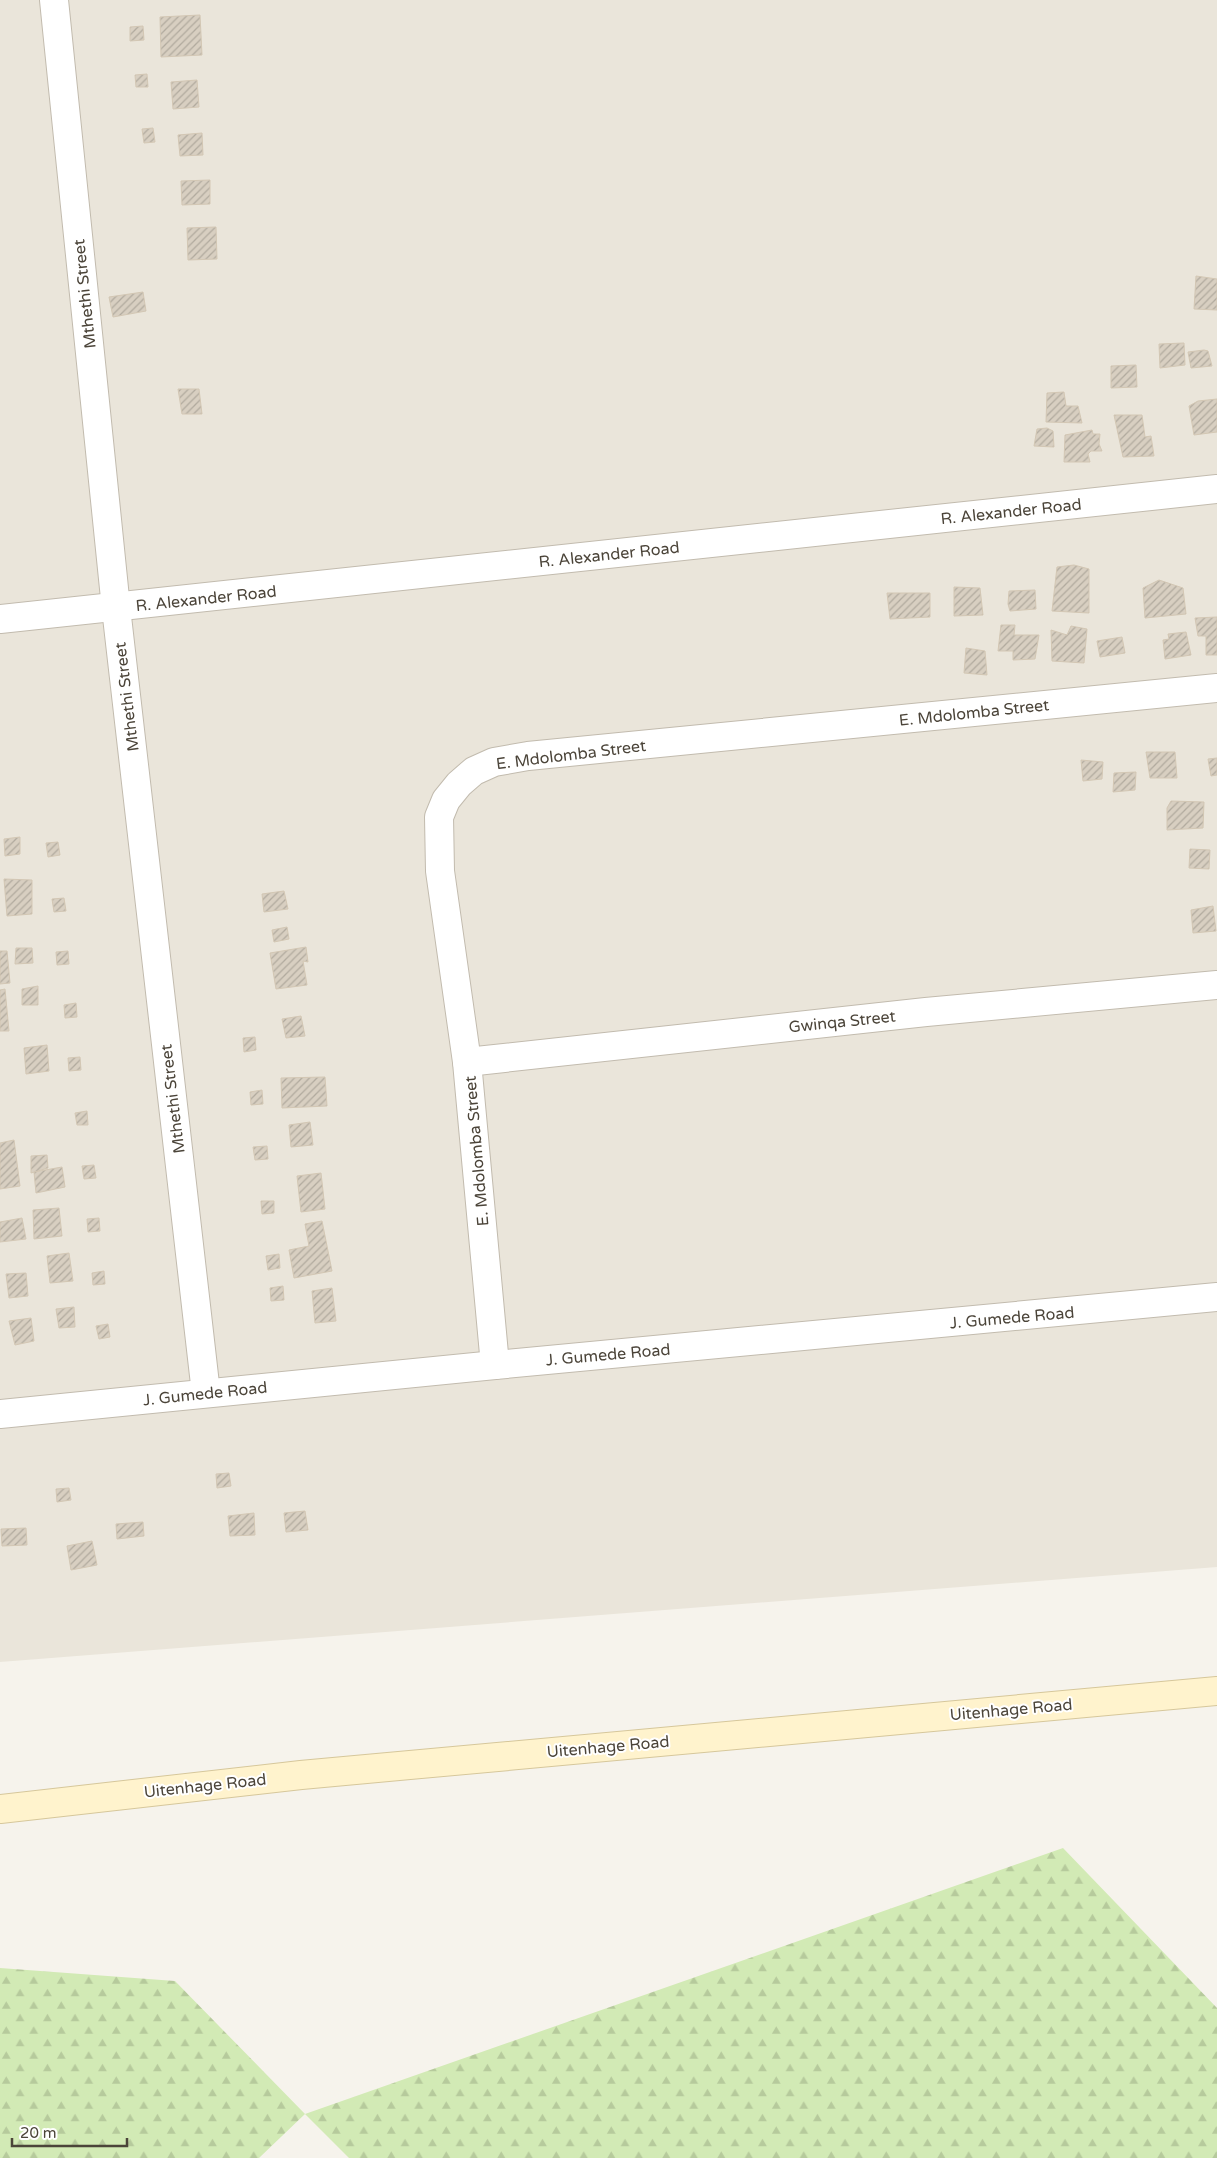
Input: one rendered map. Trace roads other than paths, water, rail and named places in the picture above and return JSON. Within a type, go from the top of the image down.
[{"type":"main road","name":"Uitenhage Road","points":[[0,1809],[311,1774],[1217,1691]]},
{"type":"street","name":"Mthethi Street","points":[[54,0],[116,608],[206,1393]]},
{"type":"street","name":"R. Alexander Road","points":[[0,620],[1217,489]]},
{"type":"street","name":"E. Mdolomba Street","points":[[495,1365],[467,1062],[440,871],[439,817],[446,800],[459,784],[474,771],[494,762],[528,756],[1217,688]]},
{"type":"street","name":"Gwinqa Street","points":[[467,1062],[926,1012],[1217,986]]},
{"type":"street","name":"J. Gumede Road","points":[[0,1414],[1217,1297]]}]
